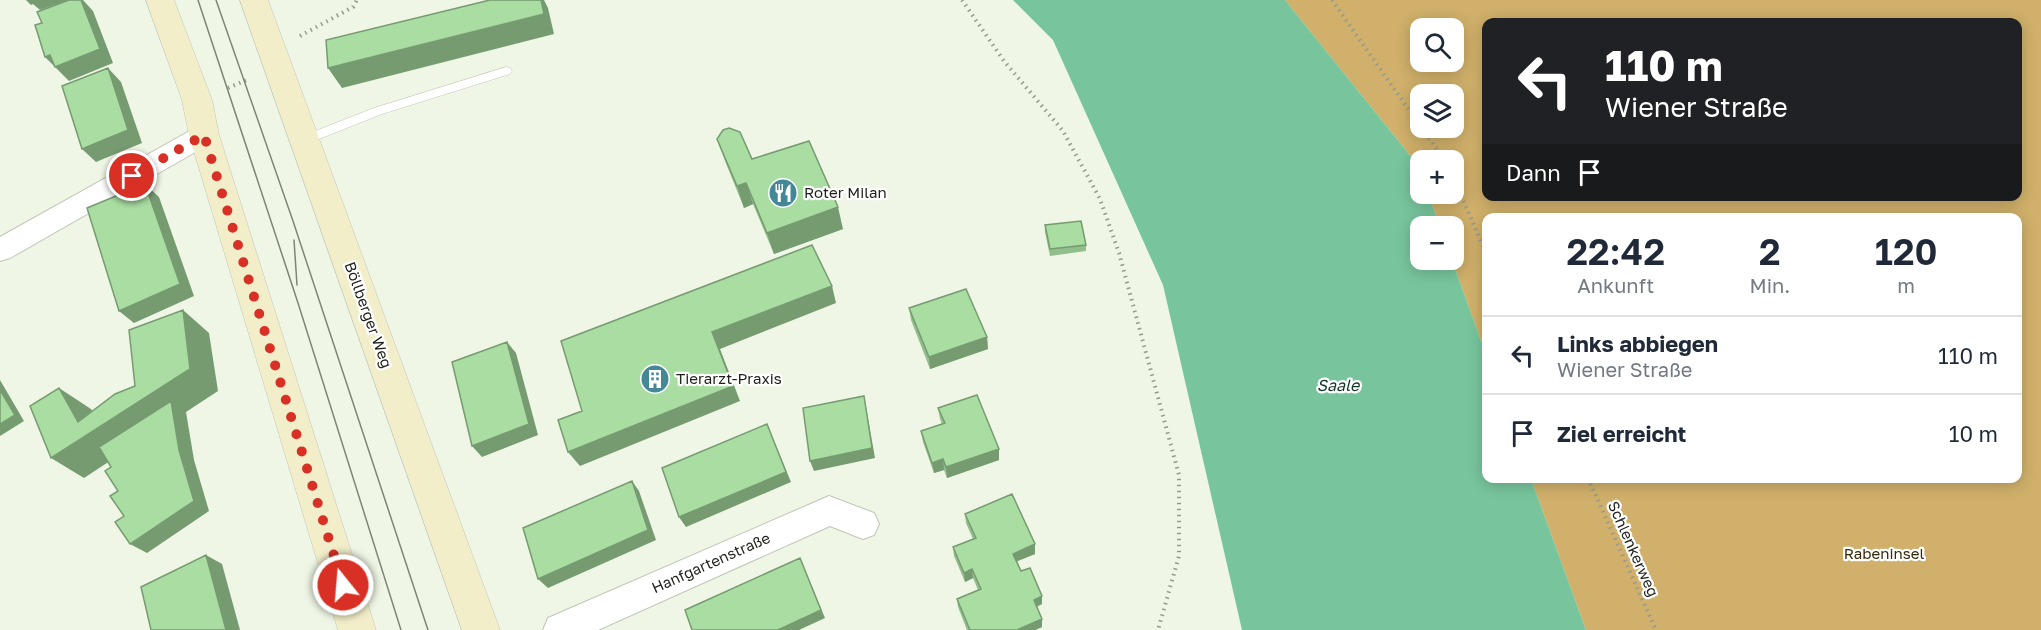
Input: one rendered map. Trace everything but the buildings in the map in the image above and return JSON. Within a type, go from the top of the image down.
[{"type":"street","points":[[160,0],[197,100],[204,135],[357,630]]},
{"type":"street","name":"Böllberger Weg","points":[[254,0],[482,630]]},
{"type":"street","points":[[0,250],[204,135]]},
{"type":"street","name":"Hanfgartenstraße","points":[[560,630],[829,511],[863,524]]},
{"type":"lane","points":[[304,140],[378,111],[506,71]]},
{"type":"path","points":[[197,100],[275,59],[352,7],[357,0]]},
{"type":"path","points":[[962,0],[1004,62],[1064,131],[1100,199],[1119,253],[1179,475],[1179,556],[1158,630]]},
{"type":"path","points":[[1332,0],[1410,111]]},
{"type":"path","points":[[1464,202],[1482,244]]},
{"type":"path","name":"Schlenkerweg","points":[[1590,483],[1656,630]]},
{"type":"green space","name":"Rabeninsel","points":[[1285,0],[2041,0],[2041,630],[1586,630],[1532,483],[2022,483],[2022,213],[1482,213],[1482,344],[1456,270],[1464,270],[1464,216],[1436,216],[1432,204],[1464,204],[1464,150],[1410,150],[1410,155]]},
{"type":"water","name":"Saale","points":[[1013,0],[1285,0],[1410,155],[1410,204],[1432,204],[1436,216],[1410,216],[1410,270],[1456,270],[1482,344],[1482,483],[1532,483],[1586,630],[1242,630],[1163,285],[1053,40]]},
{"type":"tram line","points":[[198,0],[298,303],[401,630]]},
{"type":"tram line","points":[[216,0],[293,221],[428,630]]},
{"type":"tram line","points":[[294,240],[297,285]]},
{"type":"place","name":"Roter Milan","points":[[783,193]]},
{"type":"place","name":"Tierarzt-Praxis","points":[[655,379]]},
{"type":"route","points":[[132,176],[204,135],[343,585]]}]
